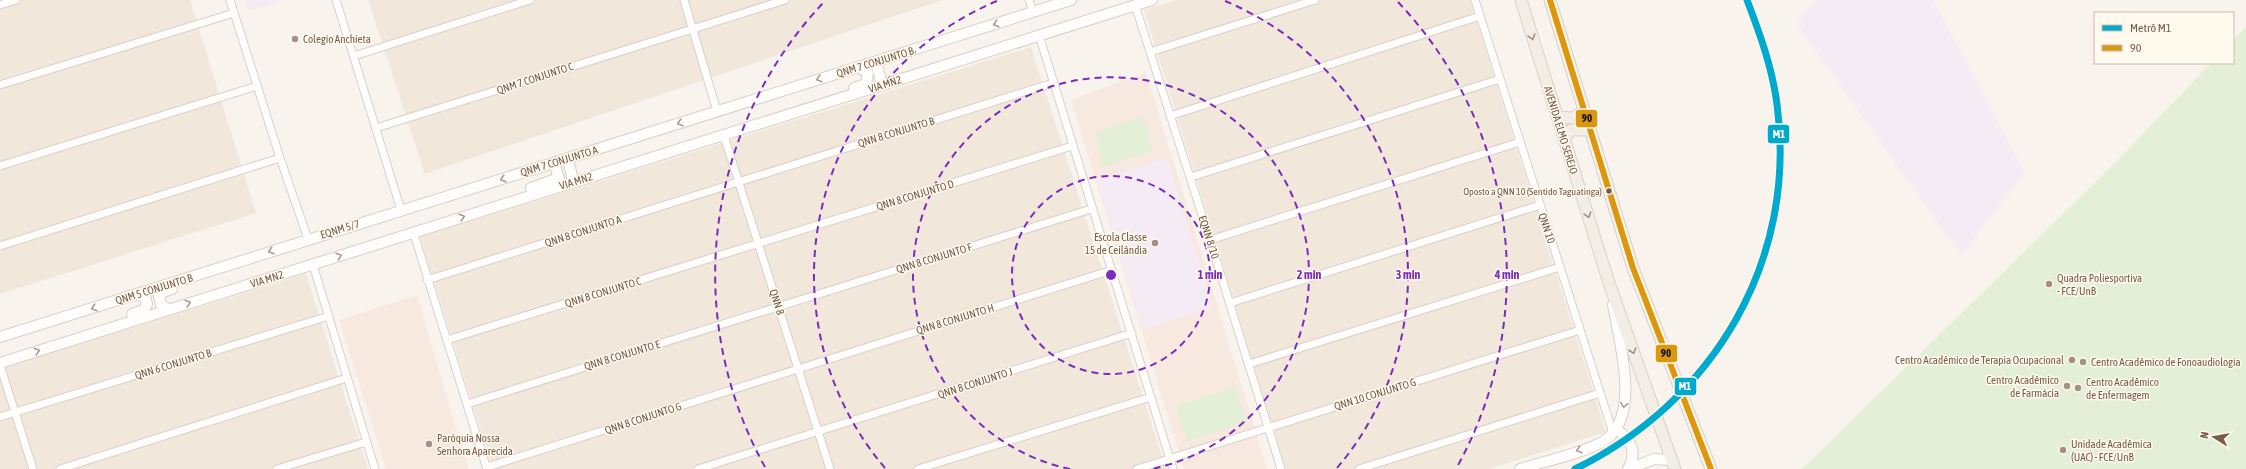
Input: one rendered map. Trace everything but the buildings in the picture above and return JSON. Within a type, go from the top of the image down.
[{"type":"main road","name":"QNM 7 CONJUNTO B","points":[[717,111],[1071,0]]},
{"type":"main road","name":"VIA MN2","points":[[0,364],[169,308],[313,265],[413,231],[724,136],[1152,0]]},
{"type":"main road","name":"AVENIDA ELMO SEREJO","points":[[1521,0],[1609,283],[1673,465]]},
{"type":"main road","points":[[1550,0],[1633,268],[1710,469]]},
{"type":"main road","points":[[876,62],[882,85]]},
{"type":"main road","points":[[773,120],[812,101],[866,84],[868,73],[858,67]]},
{"type":"main road","name":"QNM 7 CONJUNTO A","points":[[401,210],[568,159],[717,111]]},
{"type":"main road","points":[[1557,117],[1573,118],[1584,111]]},
{"type":"main road","points":[[1564,139],[1568,132],[1575,129],[1590,130]]},
{"type":"main road","points":[[568,159],[573,181]]},
{"type":"main road","points":[[478,212],[507,197],[559,178],[554,163]]},
{"type":"main road","name":"EQNM 5/7","points":[[308,239],[401,210]]},
{"type":"main road","name":"QNM 5 CONJUNTO B","points":[[0,337],[234,264],[308,239]]},
{"type":"main road","points":[[169,308],[161,305],[159,300],[163,292],[213,276],[234,264]]},
{"type":"main road","name":"AVENIDA ELMO SEREJO","points":[[1609,283],[1623,361],[1625,389],[1624,408],[1615,432]]},
{"type":"main road","points":[[60,343],[95,326],[144,310],[147,304],[145,296],[134,295]]},
{"type":"main road","points":[[1520,469],[1601,443],[1615,432],[1628,439],[1632,448],[1633,459],[1629,469]]},
{"type":"main road","points":[[1629,469],[1654,459],[1673,465]]},
{"type":"street","points":[[0,5],[16,0]]},
{"type":"street","name":"EQNM 5/7","points":[[230,0],[280,158],[308,239]]},
{"type":"street","points":[[336,0],[401,210]]},
{"type":"street","points":[[354,56],[530,0]]},
{"type":"street","points":[[684,0],[717,111]]},
{"type":"street","name":"QNM 7 CONJUNTO C","points":[[376,128],[784,0]]},
{"type":"street","points":[[1029,0],[1033,12]]},
{"type":"street","points":[[1150,52],[1315,0]]},
{"type":"street","name":"QNN 10","points":[[1475,0],[1600,393],[1615,432]]},
{"type":"street","name":"EQNN 8/10","points":[[1135,5],[1281,469]]},
{"type":"street","points":[[0,85],[234,13]]},
{"type":"street","points":[[1170,116],[1480,16]]},
{"type":"street","points":[[1039,35],[1091,209],[1132,333],[1173,469]]},
{"type":"street","points":[[1190,177],[1500,79]]},
{"type":"street","name":"QNN 8 CONJUNTO B","points":[[738,182],[1053,83]]},
{"type":"street","points":[[0,166],[257,86]]},
{"type":"street","name":"QNN 8","points":[[724,136],[830,469]]},
{"type":"street","points":[[1210,240],[1520,142]]},
{"type":"street","name":"QNN 8 CONJUNTO D","points":[[758,244],[1072,146]]},
{"type":"street","points":[[0,246],[280,158]]},
{"type":"street","name":"QNN 8 CONJUNTO A","points":[[427,280],[738,182]]},
{"type":"street","points":[[1230,303],[1540,205]]},
{"type":"street","name":"QNN 8 CONJUNTO F","points":[[778,307],[1091,209]]},
{"type":"street","points":[[413,231],[427,280],[487,468]]},
{"type":"street","name":"QNN 8 CONJUNTO C","points":[[447,340],[758,244]]},
{"type":"street","points":[[313,265],[375,469]]},
{"type":"street","points":[[1249,364],[1560,267]]},
{"type":"street","name":"QNN 8 CONJUNTO H","points":[[798,368],[1112,270]]},
{"type":"street","name":"QNN 8 CONJUNTO E","points":[[467,404],[778,307]]},
{"type":"street","name":"QNN 6 CONJUNTO B","points":[[0,417],[329,316]]},
{"type":"street","name":"QNN 10 CONJUNTO G","points":[[1137,469],[1580,330]]},
{"type":"street","name":"QNN 8 CONJUNTO J","points":[[698,469],[1132,333]]},
{"type":"street","points":[[0,364],[33,469]]},
{"type":"street","name":"QNN 8 CONJUNTO G","points":[[487,468],[798,368]]},
{"type":"street","points":[[60,469],[347,378]]},
{"type":"street","points":[[1359,469],[1600,393]]},
{"type":"street","points":[[918,469],[1151,397]]},
{"type":"street","points":[[277,469],[366,442]]},
{"type":"shaded area","points":[[0,0],[190,0],[256,213],[0,294]]},
{"type":"shaded area","points":[[245,0],[285,0],[248,11]]},
{"type":"shaded area","points":[[368,0],[942,0],[425,174]]},
{"type":"shaded area","points":[[1176,0],[1470,0],[1606,432],[1489,469],[1286,469],[1144,10]]},
{"type":"shaded area","points":[[1818,0],[1933,0],[2025,173],[1961,255],[1796,23]]},
{"type":"shaded area","points":[[1031,47],[1166,469],[493,469],[420,237]]},
{"type":"shaded area","points":[[1146,72],[1267,469],[1184,469],[1071,100]]},
{"type":"shaded area","name":"Escola Classe 15 de Ceilândia","points":[[1167,158],[1213,307],[1143,330],[1097,180]]},
{"type":"shaded area","points":[[306,274],[368,469],[0,469],[0,369]]},
{"type":"shaded area","points":[[417,295],[469,469],[386,469],[339,320]]},
{"type":"green space","points":[[2246,27],[2246,469],[1802,469],[2115,163],[2210,64],[2234,64],[2234,39]]},
{"type":"green space","points":[[1143,117],[1153,150],[1104,167],[1095,133]]},
{"type":"green space","points":[[1236,387],[1247,422],[1187,441],[1176,406]]},
{"type":"metro line","name":"M1","points":[[1575,469],[1624,440],[1668,405],[1706,365],[1736,320],[1759,270],[1774,217],[1780,162],[1775,90],[1765,51],[1747,0]]},
{"type":"transit line","name":"90","points":[[1550,0],[1633,268],[1711,469]]},
{"type":"place","name":"Colegio Anchieta","points":[[295,39]]},
{"type":"place","name":"Oposto a QNN 10 (Sentido Taguatinga)","points":[[1609,191]]},
{"type":"place","name":"Escola Classe 15 de Ceilândia","points":[[1155,243]]},
{"type":"place","name":"Quadra Poliesportiva - FCE/UnB","points":[[2049,284]]},
{"type":"place","name":"Centro Acadêmico de Terapia Ocupacional","points":[[2072,360]]},
{"type":"place","name":"Centro Acadêmico de Fonoaudiologia","points":[[2083,362]]},
{"type":"place","name":"Centro Acadêmico de Farmácia","points":[[2067,386]]},
{"type":"place","name":"Centro Acadêmico de Enfermagem","points":[[2078,388]]},
{"type":"place","name":"Paróquia Nossa Senhora Aparecida","points":[[429,444]]},
{"type":"place","name":"Unidade Acadêmica (UAC) - FCE/UnB","points":[[2063,450]]}]
